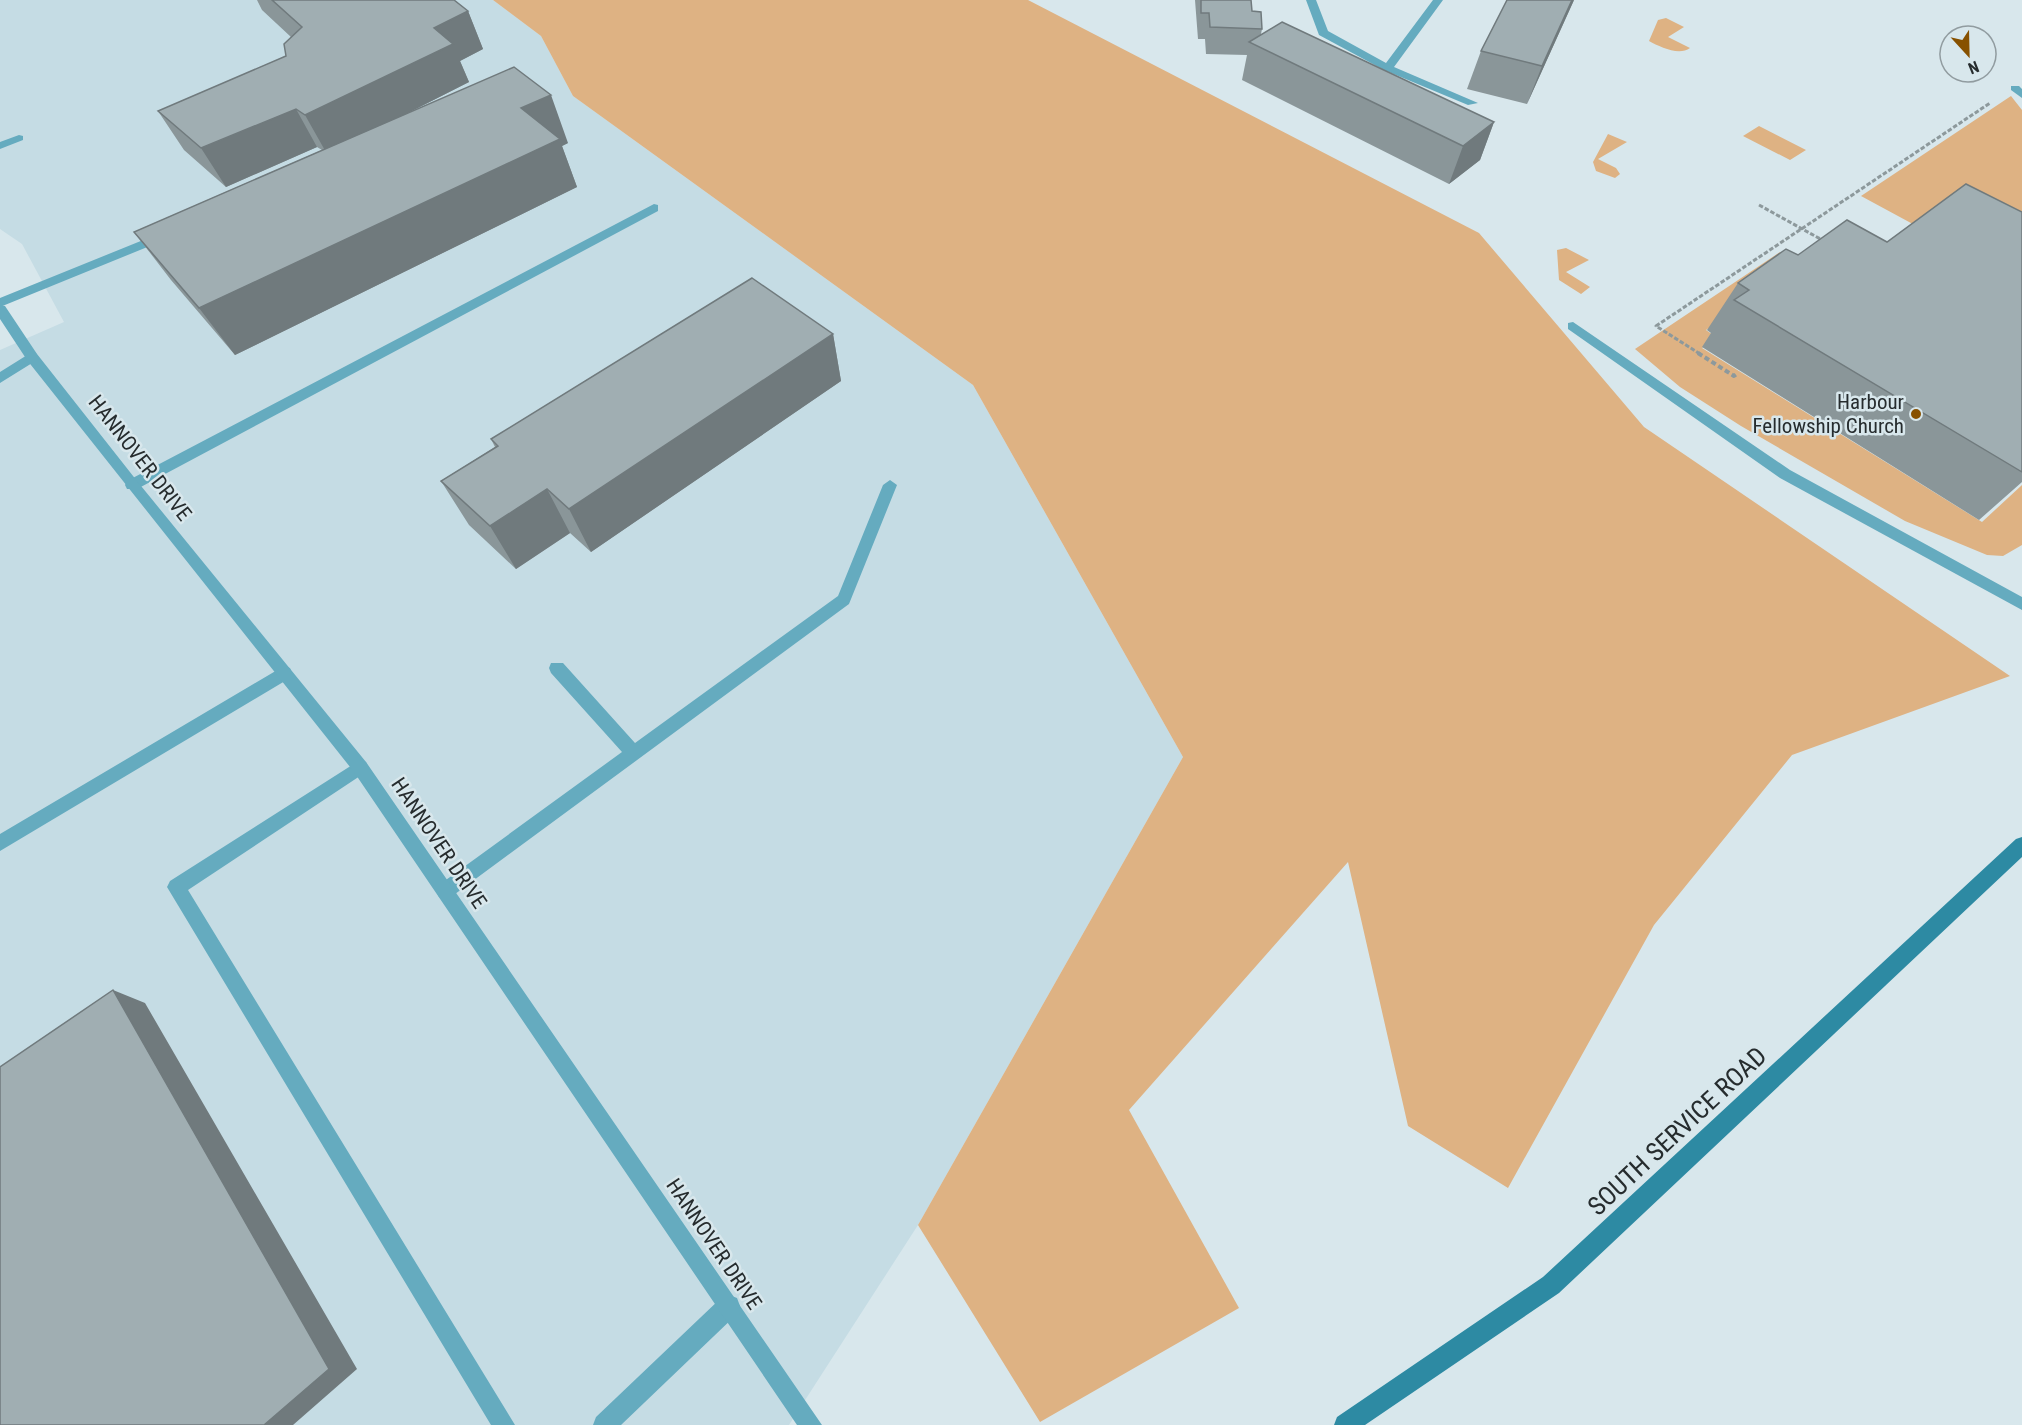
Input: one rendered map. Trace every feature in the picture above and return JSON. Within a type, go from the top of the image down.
[{"type":"main road","name":"SOUTH SERVICE ROAD","points":[[1345,1425],[1551,1285],[2022,845]]},
{"type":"street","points":[[1311,0],[1323,33],[1388,68],[1472,103]]},
{"type":"street","points":[[1388,68],[1438,0]]},
{"type":"street","points":[[0,146],[19,138]]},
{"type":"street","points":[[132,485],[654,208]]},
{"type":"street","points":[[0,303],[181,229]]},
{"type":"street","name":"HANNOVER DRIVE","points":[[0,309],[32,357],[132,485],[360,767],[811,1425]]},
{"type":"street","points":[[1574,326],[1785,474],[2020,600]]},
{"type":"street","points":[[0,378],[32,357]]},
{"type":"street","points":[[445,891],[632,752],[844,600],[890,485]]},
{"type":"street","points":[[557,668],[632,752]]},
{"type":"street","points":[[0,843],[284,673]]},
{"type":"street","points":[[360,767],[176,887],[504,1425]]},
{"type":"street","points":[[604,1425],[729,1306]]},
{"type":"path","points":[[1738,373],[1734,376],[1656,326],[1995,99]]},
{"type":"path","points":[[1759,205],[1833,246]]},
{"type":"shaded area","points":[[0,0],[493,0],[541,36],[573,96],[973,385],[1183,757],[918,1225],[789,1425],[0,1425],[0,350],[64,322],[22,244],[0,229]]},
{"type":"shaded area","points":[[493,0],[1028,0],[1479,233],[1644,427],[2010,676],[1792,755],[1654,925],[1508,1188],[1408,1126],[1348,862],[1129,1110],[1239,1308],[1040,1422],[918,1225],[1183,757],[973,385],[573,96],[541,36]]},
{"type":"shaded area","points":[[1666,18],[1684,27],[1668,37],[1690,48],[1675,51],[1649,41],[1658,20]]},
{"type":"shaded area","points":[[2011,96],[2022,110],[2022,256],[1922,229],[1861,196]]},
{"type":"shaded area","points":[[1759,126],[1806,150],[1790,160],[1743,136]]},
{"type":"shaded area","points":[[1608,134],[1627,142],[1598,159],[1616,168],[1620,174],[1615,178],[1596,171],[1593,162]]},
{"type":"shaded area","points":[[1566,248],[1589,260],[1566,272],[1590,287],[1581,294],[1559,280],[1557,250]]},
{"type":"shaded area","points":[[1780,252],[1810,270],[1753,296],[1706,330],[1716,337],[1702,348],[1982,522],[2022,485],[2022,545],[2003,556],[1987,555],[1905,521],[1741,426],[1680,387],[1635,349]]},
{"type":"building","points":[[272,0],[454,0],[468,11],[434,28],[453,44],[305,115],[296,109],[201,148],[158,111],[286,56],[284,44],[302,27]]},
{"type":"building","points":[[1201,0],[1251,0],[1252,11],[1261,12],[1262,29],[1210,27],[1209,13],[1201,13]]},
{"type":"building","points":[[1507,0],[1572,0],[1542,66],[1481,51]]},
{"type":"building","points":[[1282,22],[1494,122],[1463,146],[1249,42]]},
{"type":"building","points":[[514,67],[551,95],[521,108],[560,139],[199,308],[134,232]]},
{"type":"building","name":"Harbour Fellowship Church","points":[[1966,184],[2022,212],[2022,472],[1734,300],[1749,290],[1738,283],[1786,249],[1798,255],[1847,220],[1887,242]]},
{"type":"building","points":[[752,278],[833,334],[569,509],[547,489],[490,526],[441,481],[498,446],[491,439]]},
{"type":"building","points":[[113,990],[329,1369],[264,1425],[0,1425],[0,1067]]},
{"type":"place","name":"Harbour Fellowship Church","points":[[1916,414]]}]
